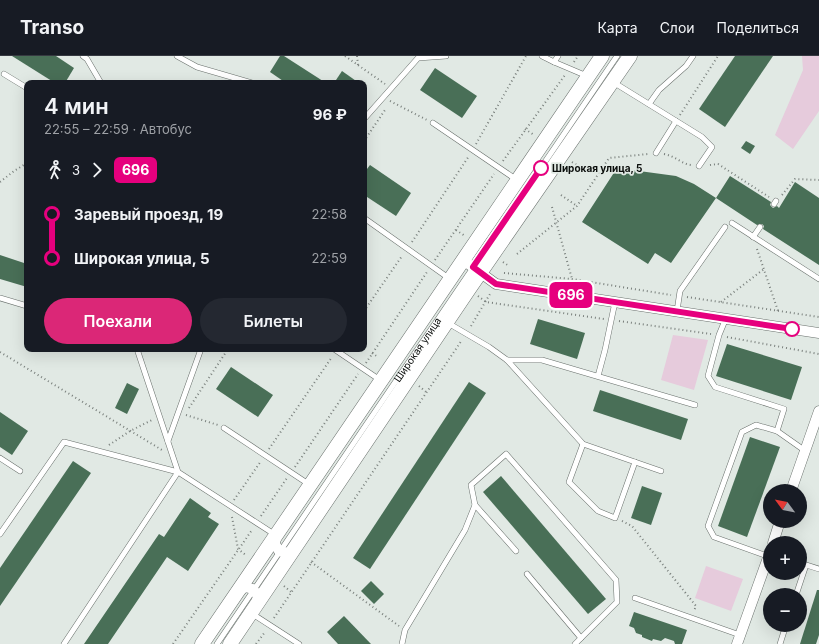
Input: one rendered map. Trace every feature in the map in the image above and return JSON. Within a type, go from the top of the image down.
[{"type":"main road","name":"Широкая улица","points":[[230,644],[447,323],[472,267],[517,180],[602,56]]},
{"type":"main road","name":"Широкая улица","points":[[202,644],[450,279],[472,267],[613,81],[630,56]]},
{"type":"street","points":[[472,267],[496,284],[819,333]]},
{"type":"street","points":[[792,484],[819,411]]},
{"type":"street","points":[[276,536],[274,544],[280,552],[288,553],[294,548]]},
{"type":"street","points":[[739,640],[763,574]]},
{"type":"street","points":[[238,592],[245,588],[254,590],[258,596],[254,609]]},
{"type":"lane","points":[[177,56],[197,67],[242,80]]},
{"type":"lane","points":[[367,116],[417,57],[446,56]]},
{"type":"lane","points":[[542,56],[588,77]]},
{"type":"lane","points":[[554,62],[558,56]]},
{"type":"lane","name":"Широкая улица","points":[[217,644],[472,267],[617,56]]},
{"type":"lane","points":[[649,104],[659,90],[686,66],[693,56]]},
{"type":"lane","points":[[86,57],[99,80]]},
{"type":"lane","points":[[4,74],[24,86]]},
{"type":"lane","points":[[613,81],[702,137],[712,147],[699,166]]},
{"type":"lane","points":[[656,153],[676,121]]},
{"type":"lane","points":[[433,123],[517,180]]},
{"type":"lane","points":[[367,220],[450,279]]},
{"type":"lane","points":[[732,223],[819,279]]},
{"type":"lane","points":[[753,237],[760,226]]},
{"type":"lane","points":[[677,311],[680,291],[725,227]]},
{"type":"lane","points":[[0,298],[24,305]]},
{"type":"lane","points":[[598,376],[615,302]]},
{"type":"lane","points":[[726,318],[719,336],[708,376],[715,387],[784,409],[776,431]]},
{"type":"lane","points":[[447,323],[489,347],[507,360],[583,444],[661,471]]},
{"type":"lane","points":[[138,352],[178,472]]},
{"type":"lane","points":[[168,441],[200,352]]},
{"type":"lane","points":[[338,352],[381,381]]},
{"type":"lane","points":[[507,360],[542,360],[695,405]]},
{"type":"lane","points":[[763,553],[714,537],[708,526],[742,432],[756,425],[776,431],[804,450]]},
{"type":"lane","points":[[224,428],[310,485]]},
{"type":"lane","points":[[0,534],[64,442],[178,472],[276,536]]},
{"type":"lane","points":[[583,444],[569,482],[598,511],[615,518],[635,462]]},
{"type":"lane","points":[[402,644],[405,630],[465,530],[474,505],[471,485],[506,454],[616,580],[617,602],[575,644]]},
{"type":"lane","points":[[0,458],[20,472]]},
{"type":"lane","points":[[64,644],[178,472]]},
{"type":"lane","points":[[474,505],[516,551]]},
{"type":"lane","points":[[807,565],[819,569]]},
{"type":"lane","points":[[527,574],[580,638]]},
{"type":"lane","points":[[635,598],[692,618],[739,640]]},
{"type":"lane","points":[[254,609],[269,625],[296,643]]},
{"type":"lane","points":[[780,644],[784,632]]},
{"type":"path","points":[[345,56],[391,88]]},
{"type":"path","points":[[357,56],[358,65]]},
{"type":"path","points":[[367,307],[473,150],[526,56]]},
{"type":"path","points":[[173,644],[257,523],[455,230],[578,56]]},
{"type":"path","points":[[676,121],[718,56]]},
{"type":"path","points":[[390,102],[433,123]]},
{"type":"path","points":[[525,129],[536,137]]},
{"type":"path","points":[[517,254],[577,206],[609,158],[656,153],[672,156],[688,164]]},
{"type":"path","points":[[571,161],[580,167]]},
{"type":"path","points":[[718,164],[775,203],[795,179],[819,180]]},
{"type":"path","points":[[0,182],[24,165]]},
{"type":"path","points":[[560,195],[577,206]]},
{"type":"path","points":[[552,207],[572,279]]},
{"type":"path","points":[[455,230],[465,236]]},
{"type":"path","points":[[759,253],[778,310]]},
{"type":"path","points":[[501,261],[509,266]]},
{"type":"path","points":[[720,302],[764,269]]},
{"type":"path","points":[[504,273],[572,279],[819,317]]},
{"type":"path","points":[[256,644],[466,334],[490,294]]},
{"type":"path","points":[[477,295],[486,302],[719,336],[819,354]]},
{"type":"path","points":[[0,352],[173,457]]},
{"type":"path","points":[[190,408],[226,352]]},
{"type":"path","points":[[372,353],[378,357]]},
{"type":"path","points":[[416,385],[427,392]]},
{"type":"path","points":[[185,415],[224,428]]},
{"type":"path","points":[[100,451],[130,431],[159,416]]},
{"type":"path","points":[[615,518],[632,526],[696,606],[692,618]]},
{"type":"path","points":[[311,562],[405,630]]},
{"type":"path","points":[[282,584],[291,592]]},
{"type":"shaded area","points":[[802,56],[819,56],[819,111],[793,149],[775,135],[803,70]]},
{"type":"shaded area","points":[[673,335],[708,340],[694,390],[661,380]]},
{"type":"shaded area","points":[[706,566],[743,579],[731,611],[695,598]]},
{"type":"building","points":[[12,56],[56,56],[74,68],[67,80],[50,80]]},
{"type":"building","points":[[280,56],[284,56],[321,80],[282,80],[270,72]]},
{"type":"building","points":[[735,56],[773,56],[725,127],[699,109]]},
{"type":"building","points":[[435,68],[477,96],[462,118],[420,90]]},
{"type":"building","points":[[342,71],[355,80],[336,80]]},
{"type":"building","points":[[746,141],[755,146],[750,154],[741,148]]},
{"type":"building","points":[[370,165],[411,193],[396,216],[367,197],[367,169]]},
{"type":"building","points":[[617,168],[676,176],[694,184],[716,198],[671,263],[655,253],[648,264],[582,222]]},
{"type":"building","points":[[730,176],[771,202],[770,205],[773,208],[777,206],[779,208],[795,182],[819,198],[819,265],[763,229],[764,226],[762,224],[757,225],[716,198]]},
{"type":"building","points":[[0,255],[24,263],[24,286],[0,279]]},
{"type":"building","points":[[538,319],[585,333],[577,359],[530,344]]},
{"type":"building","points":[[727,344],[802,367],[791,400],[716,376]]},
{"type":"building","points":[[231,367],[273,395],[258,417],[216,389]]},
{"type":"building","points":[[469,382],[486,393],[370,569],[353,558]]},
{"type":"building","points":[[127,383],[139,389],[127,414],[115,408]]},
{"type":"building","points":[[600,390],[688,419],[681,440],[593,411]]},
{"type":"building","points":[[0,412],[28,431],[12,455],[0,447]]},
{"type":"building","points":[[750,437],[780,447],[766,484],[763,484],[763,493],[747,537],[718,526]]},
{"type":"building","points":[[73,461],[91,473],[0,606],[0,568]]},
{"type":"building","points":[[501,476],[606,599],[588,614],[483,492]]},
{"type":"building","points":[[642,486],[662,493],[651,525],[631,518]]},
{"type":"building","points":[[190,498],[211,513],[208,517],[219,524],[188,571],[167,557],[108,644],[84,644],[159,534],[164,537]]},
{"type":"building","points":[[371,581],[384,594],[374,604],[361,591]]},
{"type":"building","points":[[817,590],[819,590],[819,635],[816,644],[800,644],[804,632],[807,632],[807,622]]},
{"type":"building","points":[[634,612],[687,630],[682,644],[675,644],[674,641],[665,638],[661,641],[653,639],[652,641],[636,633],[634,628],[629,626]]},
{"type":"building","points":[[344,616],[371,644],[338,644],[327,632]]},
{"type":"bus line","name":"696","points":[[541,168],[473,267],[496,284],[792,329]]},
{"type":"place","name":"Широкая улица, 5","points":[[541,168]]}]
